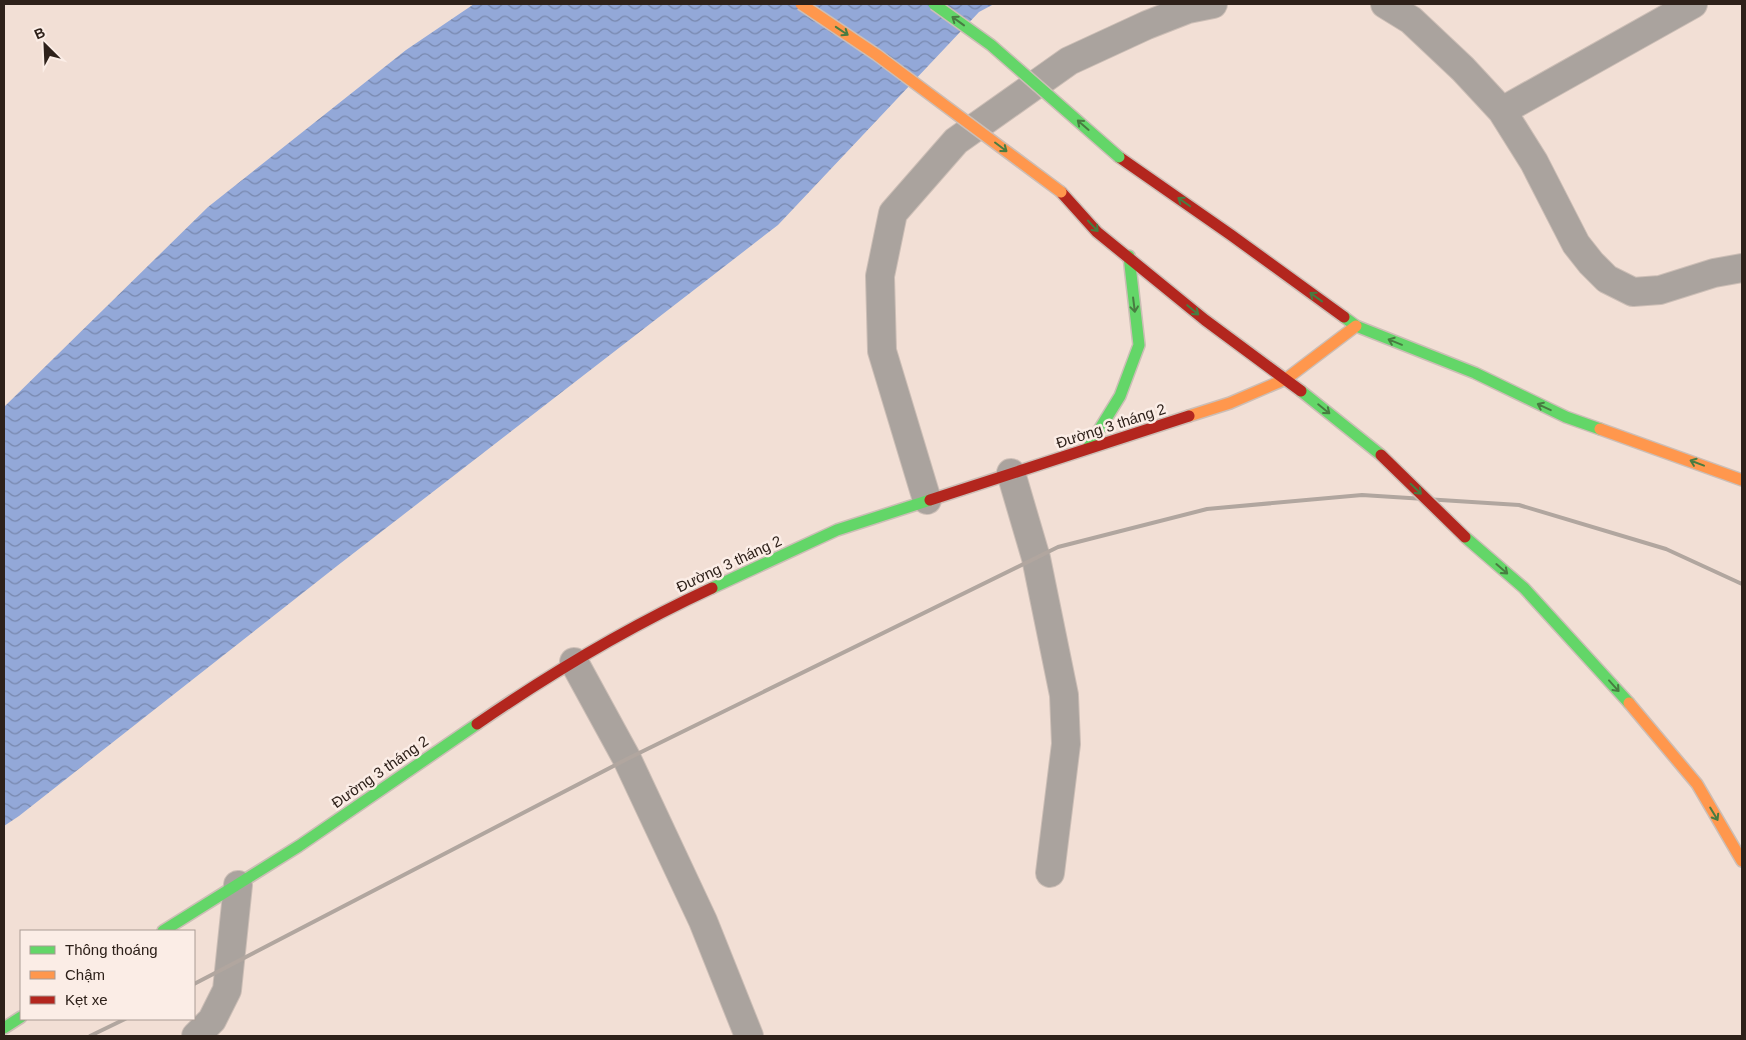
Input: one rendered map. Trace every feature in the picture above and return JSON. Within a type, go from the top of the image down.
[{"type":"main road","points":[[801,4],[877,55],[1061,192],[1097,232],[1129,256],[1205,320],[1286,379],[1381,455],[1465,537],[1524,588],[1644,720],[1697,784],[1742,861]]},
{"type":"main road","points":[[934,4],[991,45],[1120,157],[1232,235],[1356,326],[1474,374],[1566,417],[1742,480]]},
{"type":"main road","points":[[1088,448],[1120,396],[1139,345],[1129,256]]},
{"type":"main road","name":"Đường 3 tháng 2","points":[[165,930],[298,846],[529,688],[672,607],[829,534],[927,500],[1230,403],[1286,379],[1356,326]]},
{"type":"main road","points":[[4,1028],[20,1019]]},
{"type":"street","points":[[927,500],[882,351],[880,276],[893,213],[956,141],[1069,61],[1147,25],[1188,10],[1213,4]]},
{"type":"street","points":[[1385,4],[1411,20],[1463,69],[1502,111],[1534,162],[1576,244],[1607,279],[1633,292],[1651,291],[1660,290],[1714,273],[1742,268]]},
{"type":"street","points":[[1502,111],[1693,4]]},
{"type":"street","points":[[1011,473],[1036,558],[1064,695],[1066,744],[1050,873]]},
{"type":"street","points":[[574,662],[627,759],[703,921],[749,1036]]},
{"type":"street","points":[[196,1036],[212,1020],[227,990],[238,885]]},
{"type":"water","points":[[474,4],[994,4],[979,12],[778,225],[4,826],[4,407],[208,207],[406,50]]},
{"type":"railway","points":[[195,983],[627,759],[1058,547],[1207,509],[1362,495],[1519,505],[1666,549],[1742,584]]},
{"type":"railway","points":[[90,1036],[123,1020]]},
{"type":"traffic: fast","points":[[934,4],[991,45],[1119,157]]},
{"type":"traffic: fast","points":[[1088,448],[1120,396],[1139,345],[1129,256]]},
{"type":"traffic: fast","points":[[1344,317],[1356,326],[1475,373],[1566,417],[1600,429]]},
{"type":"traffic: fast","points":[[1301,391],[1381,455]]},
{"type":"traffic: fast","points":[[712,588],[837,530],[930,500]]},
{"type":"traffic: fast","points":[[1465,537],[1524,588],[1629,703]]},
{"type":"traffic: fast","points":[[165,930],[299,846],[477,724]]},
{"type":"traffic: fast","points":[[4,1028],[20,1018]]},
{"type":"traffic: slow","points":[[801,4],[877,55],[1061,192]]},
{"type":"traffic: slow","points":[[1189,416],[1230,403],[1286,379],[1356,326]]},
{"type":"traffic: slow","points":[[1600,429],[1742,480]]},
{"type":"traffic: slow","points":[[1629,703],[1697,784],[1742,861]]},
{"type":"traffic: jam","points":[[1119,157],[1344,317]]},
{"type":"traffic: jam","points":[[1061,192],[1097,232],[1205,320],[1301,391]]},
{"type":"traffic: jam","points":[[930,500],[1189,416]]},
{"type":"traffic: jam","points":[[1381,455],[1465,537]]},
{"type":"traffic: jam","points":[[477,724],[533,687],[621,634],[712,588]]}]
